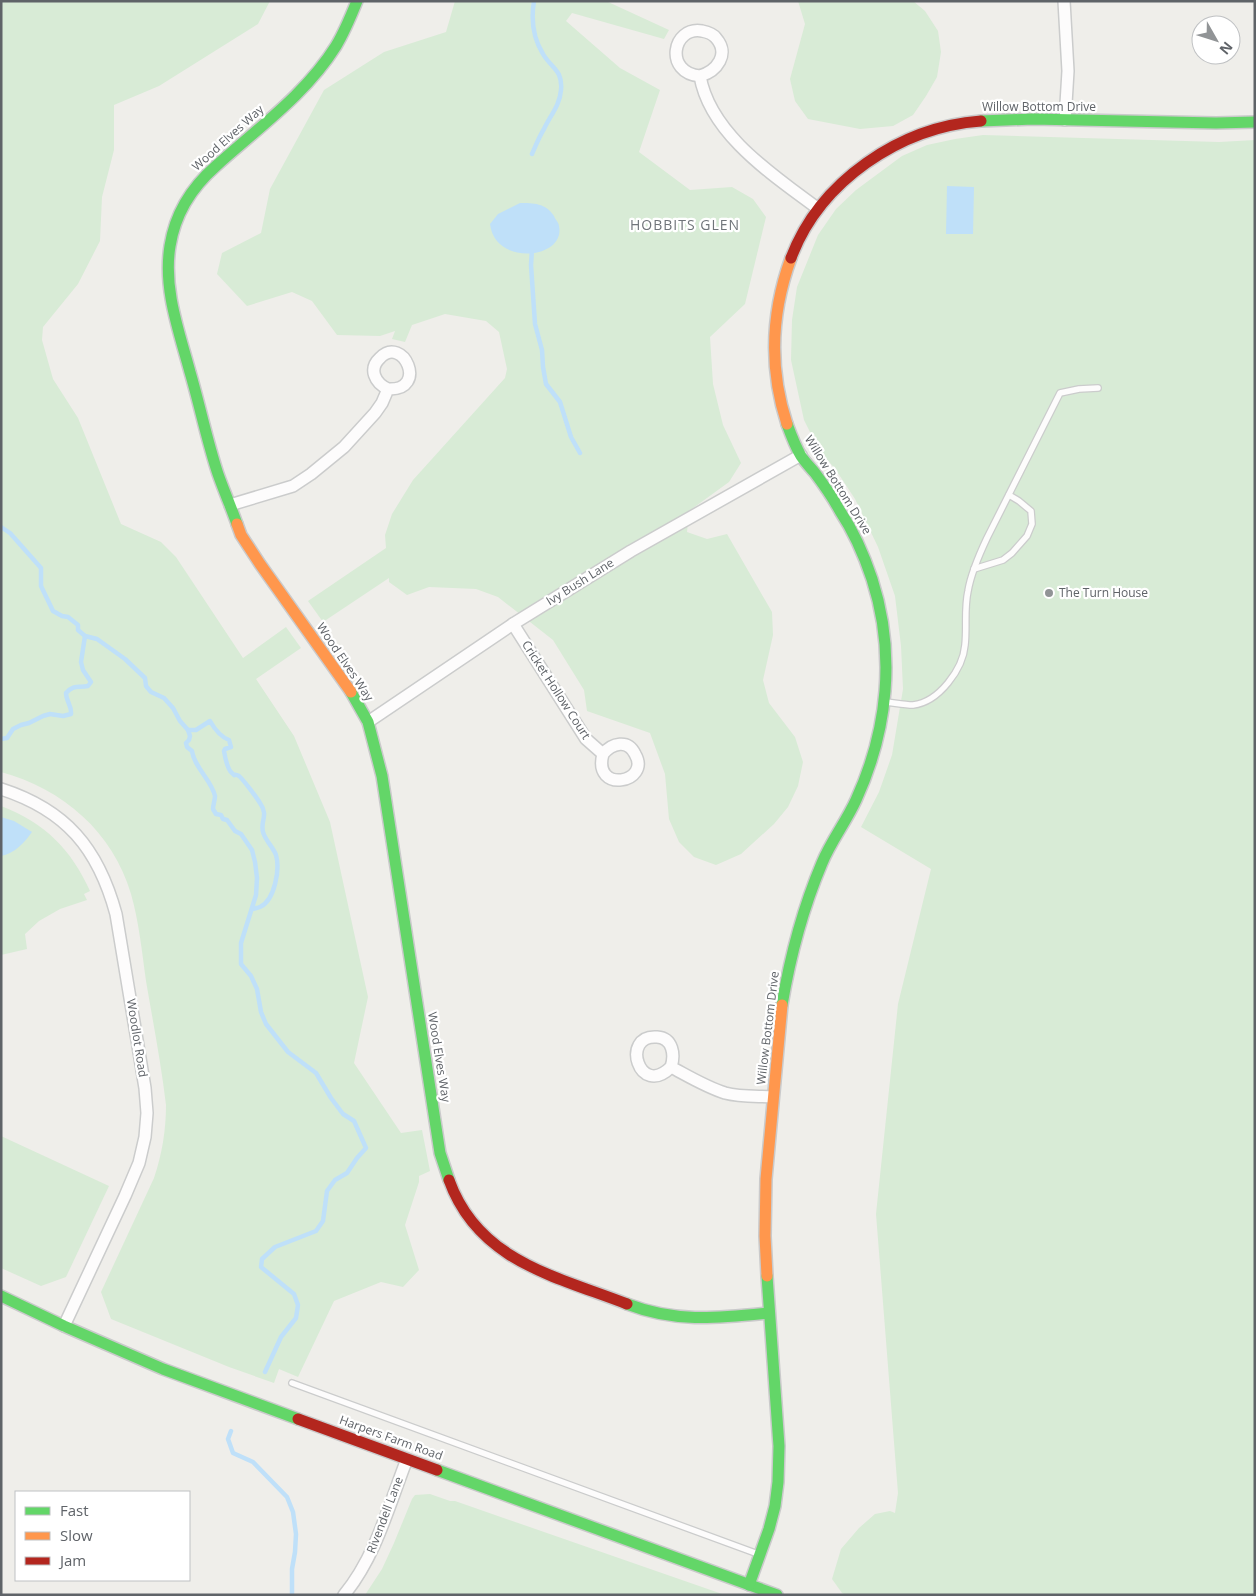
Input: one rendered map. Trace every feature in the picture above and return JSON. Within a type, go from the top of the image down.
[{"type":"street","name":"Wood Elves Way","points":[[357,1],[344,34],[329,58],[296,95],[202,178],[178,217],[170,240],[168,277],[171,300],[218,473],[241,535],[338,674],[368,722],[382,776],[440,1152],[457,1200],[466,1215],[493,1244],[529,1267],[560,1280],[661,1315],[713,1318],[769,1313]]},
{"type":"street","points":[[1064,1],[1068,70],[1065,120]]},
{"type":"street","points":[[697,30],[708,32],[716,38],[722,54],[716,68],[709,74],[700,76],[687,73],[681,69],[677,62],[676,53],[682,37],[697,30]]},
{"type":"street","points":[[700,76],[708,103],[735,139],[774,175],[816,208]]},
{"type":"street","name":"Willow Bottom Drive","points":[[749,1585],[770,1523],[777,1495],[779,1465],[764,1198],[784,993],[800,920],[824,860],[853,806],[865,778],[880,730],[884,702],[886,654],[880,603],[855,535],[838,507],[801,455],[780,403],[773,351],[777,300],[785,271],[804,228],[816,208],[861,167],[886,150],[916,134],[946,125],[980,120],[1255,122]]},
{"type":"street","points":[[230,505],[293,486],[311,474],[344,447],[375,413],[388,389]]},
{"type":"street","name":"Ivy Bush Lane","points":[[368,722],[513,624],[631,551],[801,455]]},
{"type":"street","name":"Cricket Hollow Court","points":[[513,624],[586,739],[603,754]]},
{"type":"street","name":"Woodlot Road","points":[[1,789],[21,795],[54,813],[86,846],[100,869],[110,890],[116,914],[145,1088],[147,1113],[145,1137],[139,1163],[126,1196],[64,1326]]},
{"type":"street","points":[[671,1067],[710,1088],[726,1093],[741,1096],[773,1097]]},
{"type":"street","name":"Harpers Farm Road","points":[[1,1296],[163,1369],[777,1595]]},
{"type":"street","name":"Rivendell Lane","points":[[344,1595],[372,1551],[407,1458]]},
{"type":"lane","points":[[884,702],[913,705],[926,701],[934,696],[950,679],[963,657],[966,607],[974,569],[987,538],[1060,393],[1098,388]]},
{"type":"lane","points":[[974,569],[1003,560],[1027,536],[1032,524],[1031,512],[1019,501],[1008,496]]},
{"type":"lane","points":[[292,1383],[760,1554]]},
{"type":"green space","points":[[1,1],[270,1],[258,24],[159,86],[114,105],[114,150],[102,197],[100,241],[78,284],[43,327],[42,340],[53,379],[78,418],[121,524],[161,542],[176,557],[243,658],[286,627],[301,648],[256,679],[294,736],[330,822],[368,997],[354,1063],[401,1133],[422,1130],[430,1171],[419,1176],[419,1182],[405,1225],[419,1270],[403,1287],[381,1282],[334,1301],[298,1377],[279,1369],[274,1383],[229,1367],[111,1319],[101,1292],[154,1178],[163,1142],[166,1105],[138,926],[131,894],[123,872],[112,851],[98,833],[65,802],[24,780],[1,772]]},
{"type":"green space","points":[[455,1],[606,1],[669,30],[664,39],[572,13],[566,21],[620,68],[660,90],[639,152],[690,190],[732,187],[753,199],[766,217],[745,304],[710,337],[713,384],[723,425],[741,463],[729,482],[689,511],[687,532],[707,539],[727,534],[772,612],[773,635],[763,680],[769,703],[795,737],[803,762],[798,786],[788,807],[774,824],[741,854],[716,865],[694,857],[679,842],[669,819],[665,774],[650,733],[587,711],[584,690],[553,640],[498,597],[476,589],[429,587],[407,595],[389,582],[389,578],[323,622],[308,601],[386,548],[385,535],[392,514],[413,480],[505,378],[507,369],[499,332],[486,321],[445,314],[412,325],[405,342],[392,339],[395,331],[380,336],[337,335],[312,301],[292,292],[247,306],[217,274],[222,253],[261,233],[270,189],[324,90],[384,52],[446,32]]},
{"type":"green space","points":[[798,1],[913,1],[925,11],[938,31],[941,52],[937,77],[913,115],[893,126],[860,129],[808,119],[795,101],[790,79],[805,24]]},
{"type":"green space","points":[[983,135],[1219,142],[1255,140],[1255,1595],[846,1595],[842,1593],[832,1579],[841,1549],[859,1528],[875,1514],[890,1511],[895,1513],[898,1493],[876,1214],[898,1004],[931,869],[861,827],[879,792],[892,755],[903,689],[901,646],[895,596],[878,547],[855,499],[836,470],[819,450],[804,420],[791,360],[792,320],[797,287],[818,235],[836,209],[856,190],[902,156],[927,145]]},
{"type":"green space","points":[[1,806],[31,821],[55,839],[74,862],[90,891],[84,894],[87,900],[60,909],[39,921],[25,934],[27,949],[1,955]]},
{"type":"green space","points":[[1,1136],[109,1186],[66,1277],[41,1286],[1,1268]]},
{"type":"green space","points":[[430,1494],[725,1595],[365,1595],[382,1569],[412,1499],[415,1495]]},
{"type":"water","points":[[947,186],[974,187],[973,234],[946,234]]},
{"type":"water","points":[[520,203],[543,206],[554,216],[559,225],[558,237],[552,246],[542,251],[516,252],[504,247],[495,238],[490,224],[498,214]]},
{"type":"water","points":[[1,817],[14,821],[32,832],[15,850],[1,856]]},
{"type":"waterway","points":[[532,154],[557,106],[561,83],[556,70],[546,59],[537,42],[533,21],[534,1]]},
{"type":"waterway","points":[[532,249],[531,265],[535,324],[542,350],[546,384],[560,402],[571,437],[580,453]]},
{"type":"waterway","points":[[1,527],[10,533],[41,568],[41,586],[53,611],[68,617],[78,625],[78,630],[85,636],[97,639],[125,659],[145,678],[146,686],[151,692],[164,698],[173,708],[180,721],[188,730],[190,736],[186,743],[187,747],[192,751],[196,763],[213,790],[215,796],[213,809],[216,814],[221,815],[223,819],[227,820],[235,831],[241,834],[252,850],[257,878],[256,895],[241,943],[241,964],[251,976],[257,989],[261,1012],[266,1024],[288,1052],[316,1073],[343,1114],[354,1121],[366,1148],[347,1173],[335,1180],[327,1191],[323,1221],[316,1231],[275,1247],[262,1259],[261,1267],[294,1294],[298,1305],[296,1318],[281,1337],[265,1372]]},
{"type":"waterway","points":[[1,739],[7,738],[13,729],[43,716],[71,714],[66,693],[74,687],[88,686],[91,682],[83,670],[81,662],[85,636]]},
{"type":"waterway","points":[[188,730],[196,730],[210,721],[218,732],[229,740],[231,747],[224,751],[226,763],[230,771],[243,780],[263,807],[263,832],[276,855],[277,876],[269,898],[260,907],[253,909]]},
{"type":"waterway","points":[[231,1431],[228,1439],[233,1453],[253,1462],[287,1497],[293,1512],[296,1534],[292,1569],[292,1595]]},
{"type":"traffic: fast","points":[[237,524],[214,462],[173,310],[168,262],[172,234],[180,212],[199,183],[296,95],[324,63],[342,35],[357,1]]},
{"type":"traffic: fast","points":[[981,121],[1033,119],[1216,123],[1255,122]]},
{"type":"traffic: fast","points":[[782,1005],[793,951],[815,880],[834,839],[856,800],[867,773],[881,719],[886,663],[880,607],[862,552],[850,527],[831,496],[801,456],[787,424]]},
{"type":"traffic: fast","points":[[351,692],[368,722],[382,776],[440,1153],[449,1180]]},
{"type":"traffic: fast","points":[[749,1585],[769,1529],[775,1506],[778,1482],[779,1446],[767,1276]]},
{"type":"traffic: fast","points":[[1,1296],[163,1369],[298,1419]]},
{"type":"traffic: fast","points":[[627,1304],[645,1310],[680,1317],[697,1318],[769,1313]]},
{"type":"traffic: fast","points":[[437,1470],[777,1595]]},
{"type":"traffic: slow","points":[[787,424],[777,383],[775,341],[779,299],[791,258]]},
{"type":"traffic: slow","points":[[237,524],[241,535],[260,564],[351,692]]},
{"type":"traffic: slow","points":[[767,1276],[765,1236],[766,1179],[782,1005]]},
{"type":"traffic: jam","points":[[791,258],[804,230],[822,205],[843,182],[866,163],[893,147],[921,134],[951,125],[981,121]]},
{"type":"traffic: jam","points":[[449,1180],[462,1207],[479,1230],[499,1247],[522,1262],[547,1274],[627,1304]]},
{"type":"traffic: jam","points":[[298,1419],[437,1470]]},
{"type":"place","name":"The Turn House","points":[[1049,593]]},
{"type":"district","name":"HOBBITS GLEN","points":[[685,225]]}]
